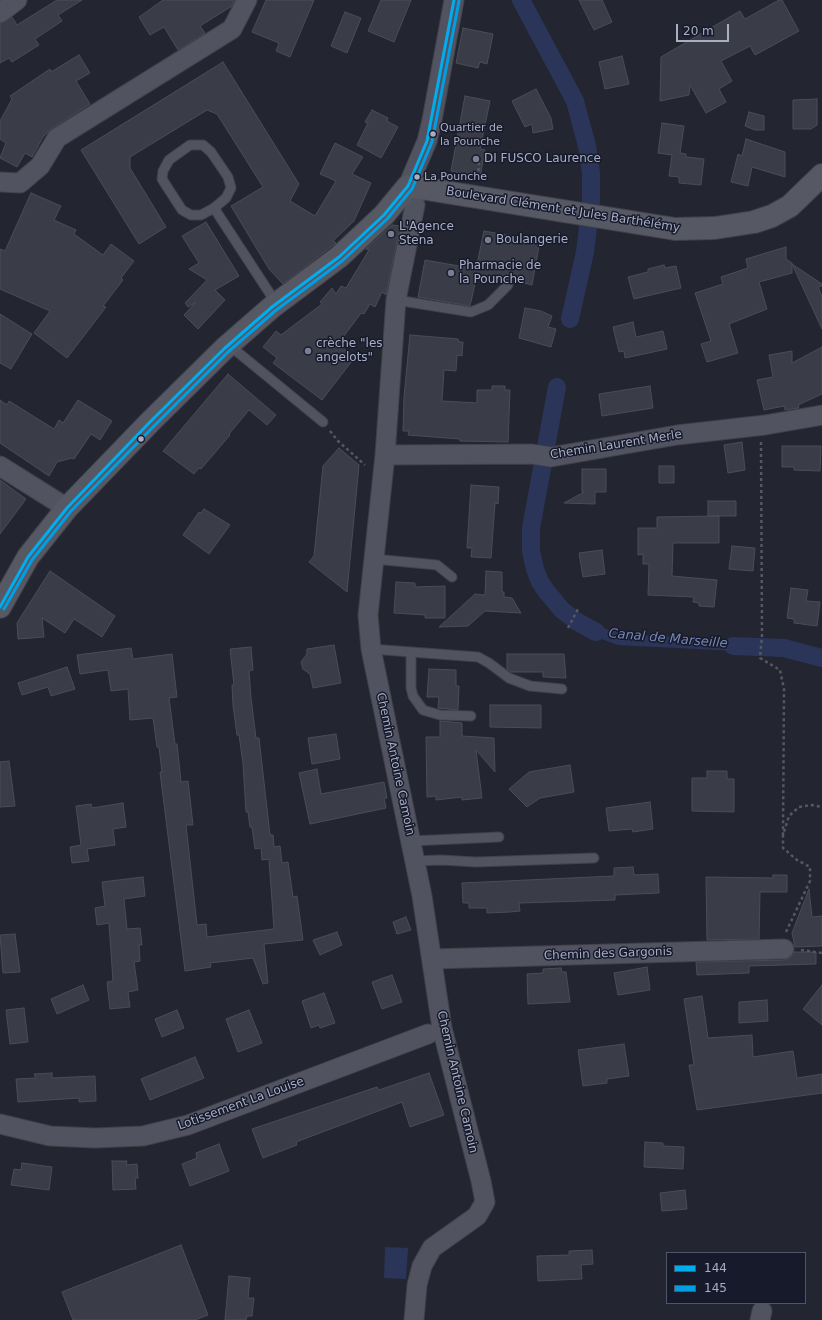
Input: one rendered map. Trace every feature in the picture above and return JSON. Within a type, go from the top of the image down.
[{"type":"street","points":[[0,13],[17,0]]},
{"type":"street","points":[[0,182],[20,183],[40,166],[57,138],[232,29],[247,0]]},
{"type":"street","points":[[0,607],[28,557],[67,508],[150,422],[229,345],[276,303],[339,257],[384,215],[408,186],[427,141],[454,0]]},
{"type":"street","name":"Boulevard Clément et Jules Barthélémy","points":[[408,186],[675,229],[715,228],[754,222],[772,216],[790,206],[822,175]]},
{"type":"street","name":"Chemin Antoine Camoin","points":[[408,186],[415,205],[396,300],[384,462],[368,615],[371,649],[415,861],[442,1028],[485,1202],[477,1216],[432,1248],[422,1266],[417,1285],[414,1315]]},
{"type":"street","name":"Chemin Laurent Merle","points":[[384,462],[532,454],[551,457],[677,435],[761,426],[822,415]]},
{"type":"street","points":[[0,466],[67,508]]},
{"type":"street","name":"Chemin des Gargonis","points":[[432,959],[784,949]]},
{"type":"street","name":"Lotissement La Louise","points":[[0,1124],[50,1136],[95,1138],[143,1136],[188,1125],[428,1034]]},
{"type":"lane","points":[[190,145],[203,145],[211,152],[228,177],[230,188],[226,198],[214,208],[201,215],[191,215],[182,210],[162,179],[163,171],[169,160],[190,145]]},
{"type":"lane","points":[[214,208],[276,303]]},
{"type":"lane","points":[[396,300],[471,312],[488,305],[508,285]]},
{"type":"lane","points":[[229,345],[323,422]]},
{"type":"lane","points":[[374,559],[437,565],[452,577]]},
{"type":"lane","points":[[371,649],[478,657],[510,678],[530,686],[562,689]]},
{"type":"lane","points":[[411,652],[411,688],[413,696],[423,710],[440,716],[471,716]]},
{"type":"lane","points":[[411,841],[499,836]]},
{"type":"lane","points":[[415,861],[442,860],[476,862],[594,858]]},
{"type":"path","points":[[479,176],[480,163]]},
{"type":"path","points":[[323,422],[338,441],[371,471],[384,462]]},
{"type":"path","points":[[761,426],[762,635],[760,658],[780,670],[784,689],[783,848],[797,860],[810,867],[810,881],[787,930],[784,949],[822,952]]},
{"type":"path","points":[[568,628],[578,609]]},
{"type":"path","points":[[783,835],[789,816],[799,807],[812,805],[822,807]]},
{"type":"water","points":[[579,615],[592,623],[609,630],[638,635],[758,641],[756,652],[618,645],[582,632],[573,625]]},
{"type":"water","points":[[385,1247],[408,1248],[406,1279],[384,1278]]},
{"type":"building","points":[[57,0],[82,0],[58,15],[62,21],[35,39],[39,45],[12,62],[9,58],[0,63],[0,24],[12,17],[17,25]]},
{"type":"building","points":[[163,0],[235,0],[232,6],[200,26],[205,33],[178,50],[164,27],[150,35],[139,17]]},
{"type":"building","points":[[266,0],[314,0],[290,57],[276,51],[279,43],[252,32]]},
{"type":"building","points":[[381,0],[411,0],[394,42],[368,31]]},
{"type":"building","points":[[579,0],[602,0],[612,22],[594,30]]},
{"type":"building","points":[[779,0],[782,0],[799,31],[755,55],[750,46],[721,61],[732,81],[719,89],[726,102],[706,113],[690,85],[689,95],[660,101],[661,57],[740,11],[745,19]]},
{"type":"building","points":[[345,12],[361,18],[347,53],[331,46]]},
{"type":"building","points":[[463,28],[493,34],[487,64],[480,62],[478,68],[456,63]]},
{"type":"building","points":[[79,55],[90,73],[76,81],[90,104],[51,129],[43,137],[32,157],[25,153],[17,167],[0,158],[6,143],[0,139],[0,121],[12,99],[10,96],[50,69],[51,72]]},
{"type":"building","points":[[622,56],[629,84],[605,89],[599,62]]},
{"type":"building","points":[[223,62],[299,184],[290,201],[315,216],[336,181],[320,174],[335,143],[363,157],[352,174],[371,183],[354,221],[333,241],[336,243],[283,284],[269,269],[231,206],[263,187],[217,114],[207,110],[130,157],[130,168],[166,227],[139,244],[81,150]]},
{"type":"building","points":[[536,89],[551,118],[553,129],[533,133],[532,124],[525,127],[512,101]]},
{"type":"building","points":[[465,96],[490,101],[480,149],[485,150],[480,177],[451,171]]},
{"type":"building","points":[[817,99],[817,125],[811,129],[793,129],[793,100]]},
{"type":"building","points":[[372,110],[388,118],[387,121],[398,127],[381,158],[357,145],[368,123],[365,122]]},
{"type":"building","points":[[749,112],[764,116],[764,130],[755,130],[745,126]]},
{"type":"building","points":[[662,123],[684,126],[680,153],[686,154],[686,157],[704,159],[701,185],[679,183],[679,177],[669,176],[672,155],[658,153]]},
{"type":"building","points":[[746,139],[785,152],[785,177],[752,167],[748,186],[731,182],[738,154],[742,156]]},
{"type":"building","points":[[31,193],[61,206],[54,220],[76,230],[74,234],[103,255],[111,244],[134,261],[121,278],[123,280],[103,306],[106,307],[67,358],[34,333],[50,311],[0,289],[0,249],[5,251]]},
{"type":"building","points":[[206,222],[239,276],[215,290],[225,300],[198,329],[184,315],[196,302],[188,307],[185,303],[207,280],[189,269],[199,263],[182,236]]},
{"type":"building","points":[[392,225],[400,226],[386,295],[382,292],[375,307],[370,304],[364,314],[361,313],[338,344],[355,357],[322,400],[273,363],[277,358],[263,347],[276,331],[281,335],[322,304],[320,302],[332,288],[336,294],[341,286],[346,288],[369,250],[366,249]]},
{"type":"building","points":[[484,231],[540,241],[532,285],[509,279],[505,280],[477,275],[470,306],[418,297],[425,260],[476,269]]},
{"type":"building","points":[[786,247],[786,259],[792,263],[792,273],[759,282],[767,309],[729,324],[738,353],[707,362],[701,344],[711,341],[695,293],[723,284],[721,277],[748,268],[746,259]]},
{"type":"building","points":[[792,264],[822,284],[822,286],[818,287],[822,296],[822,329]]},
{"type":"building","points":[[664,265],[665,268],[676,266],[681,288],[634,299],[628,277],[648,272],[648,269]]},
{"type":"building","points":[[525,308],[541,311],[552,316],[548,327],[556,329],[551,347],[519,338]]},
{"type":"building","points":[[0,314],[32,334],[11,369],[0,363]]},
{"type":"building","points":[[633,322],[636,337],[663,331],[667,349],[625,358],[624,351],[619,352],[613,327]]},
{"type":"building","points":[[410,335],[458,339],[459,342],[463,342],[462,356],[457,355],[456,371],[444,370],[442,401],[477,403],[477,390],[492,390],[492,386],[505,386],[505,390],[510,390],[508,442],[460,441],[460,439],[408,435],[409,431],[403,431],[404,397]]},
{"type":"building","points":[[822,347],[822,394],[798,405],[799,408],[785,410],[784,406],[764,410],[757,380],[773,377],[769,355],[792,351],[792,363]]},
{"type":"building","points":[[228,374],[276,415],[267,425],[249,410],[201,469],[199,468],[194,474],[163,451]]},
{"type":"building","points":[[650,386],[653,408],[602,416],[599,394]]},
{"type":"building","points":[[0,400],[7,405],[9,401],[54,429],[59,420],[63,423],[78,400],[112,421],[100,440],[91,434],[74,459],[72,458],[57,462],[49,476],[0,443]]},
{"type":"building","points":[[742,442],[745,470],[728,473],[724,445]]},
{"type":"building","points":[[782,446],[821,446],[820,471],[794,470],[794,467],[782,467]]},
{"type":"building","points":[[339,448],[359,465],[347,592],[309,562],[314,556],[323,466]]},
{"type":"building","points":[[659,466],[674,466],[674,483],[659,483]]},
{"type":"building","points":[[582,469],[606,469],[606,492],[595,492],[595,504],[564,503],[584,492],[582,492]]},
{"type":"building","points":[[0,480],[26,499],[0,534]]},
{"type":"building","points":[[471,485],[499,487],[498,504],[495,503],[491,558],[471,557],[472,548],[467,548]]},
{"type":"building","points":[[708,501],[736,501],[736,516],[708,516]]},
{"type":"building","points":[[204,509],[230,525],[209,554],[183,535],[199,512],[201,513]]},
{"type":"building","points":[[719,516],[719,543],[673,543],[672,576],[717,580],[714,607],[699,606],[699,603],[693,602],[694,597],[648,595],[649,564],[643,564],[643,554],[638,555],[638,528],[657,528],[657,517]]},
{"type":"building","points":[[732,546],[755,548],[753,571],[729,569]]},
{"type":"building","points":[[602,550],[605,574],[583,577],[579,553]]},
{"type":"building","points":[[50,571],[115,616],[102,637],[74,619],[65,633],[42,618],[44,637],[18,639],[17,623]]},
{"type":"building","points":[[486,571],[502,572],[502,592],[504,592],[504,597],[512,598],[521,613],[485,611],[468,626],[439,627],[475,594],[485,595]]},
{"type":"building","points":[[396,582],[415,583],[415,587],[445,586],[445,618],[425,618],[425,615],[394,613]]},
{"type":"building","points":[[791,588],[808,590],[806,601],[820,602],[817,626],[794,623],[794,619],[787,618]]},
{"type":"building","points":[[334,645],[341,683],[313,688],[310,674],[303,669],[301,662],[307,654],[307,649]]},
{"type":"building","points":[[251,647],[253,670],[249,671],[251,698],[256,738],[259,738],[270,835],[273,835],[274,847],[280,846],[282,863],[288,862],[293,897],[297,896],[303,940],[264,944],[268,983],[263,984],[253,958],[210,963],[211,967],[185,971],[160,772],[162,772],[159,747],[157,747],[153,718],[130,720],[128,689],[111,691],[108,670],[80,674],[77,655],[131,648],[133,659],[172,654],[177,697],[169,698],[175,744],[177,744],[181,782],[188,781],[193,825],[186,825],[197,925],[206,924],[207,937],[274,929],[269,859],[262,860],[261,848],[255,849],[252,827],[250,827],[248,812],[246,812],[243,763],[233,705],[232,685],[234,685],[230,649]]},
{"type":"building","points":[[507,654],[564,654],[566,678],[543,677],[543,672],[511,672],[507,669]]},
{"type":"building","points":[[67,667],[75,689],[51,696],[48,687],[22,695],[18,683]]},
{"type":"building","points":[[429,669],[456,670],[456,686],[459,686],[458,710],[438,708],[439,697],[427,697]]},
{"type":"building","points":[[490,705],[541,705],[541,728],[490,727]]},
{"type":"building","points":[[440,721],[462,723],[462,736],[494,738],[495,772],[476,750],[482,798],[462,800],[462,797],[436,800],[436,796],[427,797],[426,737],[440,737]]},
{"type":"building","points":[[336,734],[340,759],[312,764],[308,738]]},
{"type":"building","points":[[9,761],[15,806],[0,807],[0,762]]},
{"type":"building","points":[[570,765],[574,792],[540,798],[527,807],[509,789],[529,772]]},
{"type":"building","points":[[317,769],[321,794],[384,782],[387,798],[384,798],[386,808],[310,824],[299,773]]},
{"type":"building","points":[[707,771],[727,771],[727,779],[734,779],[734,812],[692,811],[692,778],[707,778]]},
{"type":"building","points":[[650,802],[653,829],[633,832],[632,829],[609,831],[606,808]]},
{"type":"building","points":[[123,803],[126,827],[113,829],[115,845],[87,849],[89,861],[72,863],[70,847],[81,845],[76,806],[91,804],[92,808]]},
{"type":"building","points":[[633,867],[634,875],[658,874],[659,893],[615,895],[615,900],[519,903],[520,911],[510,912],[487,913],[487,908],[469,908],[469,903],[463,903],[462,883],[614,876],[614,868]]},
{"type":"building","points":[[773,875],[787,875],[787,892],[760,892],[759,939],[707,940],[706,877],[773,878]]},
{"type":"building","points":[[143,877],[145,896],[124,899],[127,929],[140,928],[142,945],[139,945],[140,961],[134,962],[138,990],[128,992],[130,1007],[110,1009],[107,982],[113,981],[109,923],[97,925],[95,908],[105,906],[102,882]]},
{"type":"building","points":[[809,889],[812,917],[822,916],[822,946],[795,947],[792,933]]},
{"type":"building","points":[[406,917],[411,930],[397,934],[393,922]]},
{"type":"building","points":[[337,932],[342,945],[320,955],[313,940]]},
{"type":"building","points":[[15,934],[20,972],[3,973],[0,935]]},
{"type":"building","points":[[794,952],[816,952],[816,964],[749,966],[749,973],[697,975],[696,962],[784,960],[790,958]]},
{"type":"building","points":[[647,967],[650,990],[618,995],[614,973]]},
{"type":"building","points":[[561,968],[562,972],[566,972],[570,1002],[528,1004],[527,974],[543,973],[543,969]]},
{"type":"building","points":[[392,975],[402,1002],[382,1009],[372,982]]},
{"type":"building","points":[[83,985],[89,1000],[57,1014],[51,999]]},
{"type":"building","points":[[822,985],[822,1025],[803,1009]]},
{"type":"building","points":[[324,993],[335,1023],[320,1028],[319,1025],[311,1028],[302,1001]]},
{"type":"building","points":[[702,996],[708,1038],[752,1035],[753,1057],[793,1051],[797,1078],[822,1074],[822,1093],[697,1110],[689,1065],[694,1065],[684,999]]},
{"type":"building","points":[[767,1000],[768,1021],[739,1023],[739,1002]]},
{"type":"building","points":[[24,1008],[28,1042],[10,1044],[6,1010]]},
{"type":"building","points":[[177,1010],[184,1028],[162,1037],[155,1019]]},
{"type":"building","points":[[249,1010],[262,1043],[238,1052],[226,1019]]},
{"type":"building","points":[[624,1044],[629,1076],[607,1079],[607,1083],[583,1086],[578,1050]]},
{"type":"building","points":[[195,1057],[204,1078],[150,1100],[141,1079]]},
{"type":"building","points":[[52,1073],[52,1078],[95,1076],[96,1101],[79,1102],[79,1098],[18,1102],[16,1079],[36,1078],[34,1074]]},
{"type":"building","points":[[429,1073],[444,1115],[410,1127],[402,1102],[296,1142],[297,1145],[263,1158],[252,1129],[377,1087],[379,1090]]},
{"type":"building","points":[[645,1142],[663,1143],[663,1146],[684,1147],[683,1169],[644,1167]]},
{"type":"building","points":[[219,1144],[229,1171],[190,1186],[182,1164],[197,1158],[196,1153]]},
{"type":"building","points":[[112,1161],[127,1161],[126,1165],[137,1164],[138,1178],[135,1178],[136,1189],[113,1190]]},
{"type":"building","points":[[22,1163],[52,1167],[49,1190],[11,1185],[14,1169],[21,1170]]},
{"type":"building","points":[[685,1190],[687,1209],[662,1211],[660,1193]]},
{"type":"building","points":[[181,1245],[208,1315],[195,1320],[73,1320],[62,1292]]},
{"type":"building","points":[[592,1250],[593,1264],[581,1265],[582,1279],[538,1281],[537,1256],[569,1255],[569,1251]]},
{"type":"building","points":[[229,1276],[250,1278],[248,1298],[254,1298],[252,1316],[247,1316],[246,1320],[225,1320]]},
{"type":"waterway","name":"Canal de Marseille","points":[[521,0],[575,101],[587,146],[591,173],[591,202],[585,252],[570,319]]},
{"type":"waterway","name":"Canal de Marseille","points":[[557,387],[531,528],[531,551],[540,582],[547,592],[562,610],[576,621],[596,632]]},
{"type":"waterway","name":"Canal de Marseille","points":[[733,646],[784,648],[822,658]]},
{"type":"transit line","name":"144","points":[[0,607],[28,557],[67,508],[150,422],[225,348],[272,307],[339,257],[384,215],[408,186],[427,141],[454,0]]},
{"type":"transit line","name":"145","points":[[4,609],[32,560],[71,511],[228,352],[275,311],[342,261],[387,219],[412,189],[432,142],[459,1]]},
{"type":"place","name":"Quartier de la Pounche","points":[[433,134]]},
{"type":"place","name":"DI FUSCO Laurence","points":[[476,159]]},
{"type":"place","name":"La Pounche","points":[[417,177]]},
{"type":"place","name":"L'Agence Stena","points":[[391,234]]},
{"type":"place","name":"Boulangerie","points":[[488,240]]},
{"type":"place","name":"Pharmacie de la Pounche","points":[[451,273]]},
{"type":"place","name":"crèche \"les angelots\"","points":[[308,351]]}]
